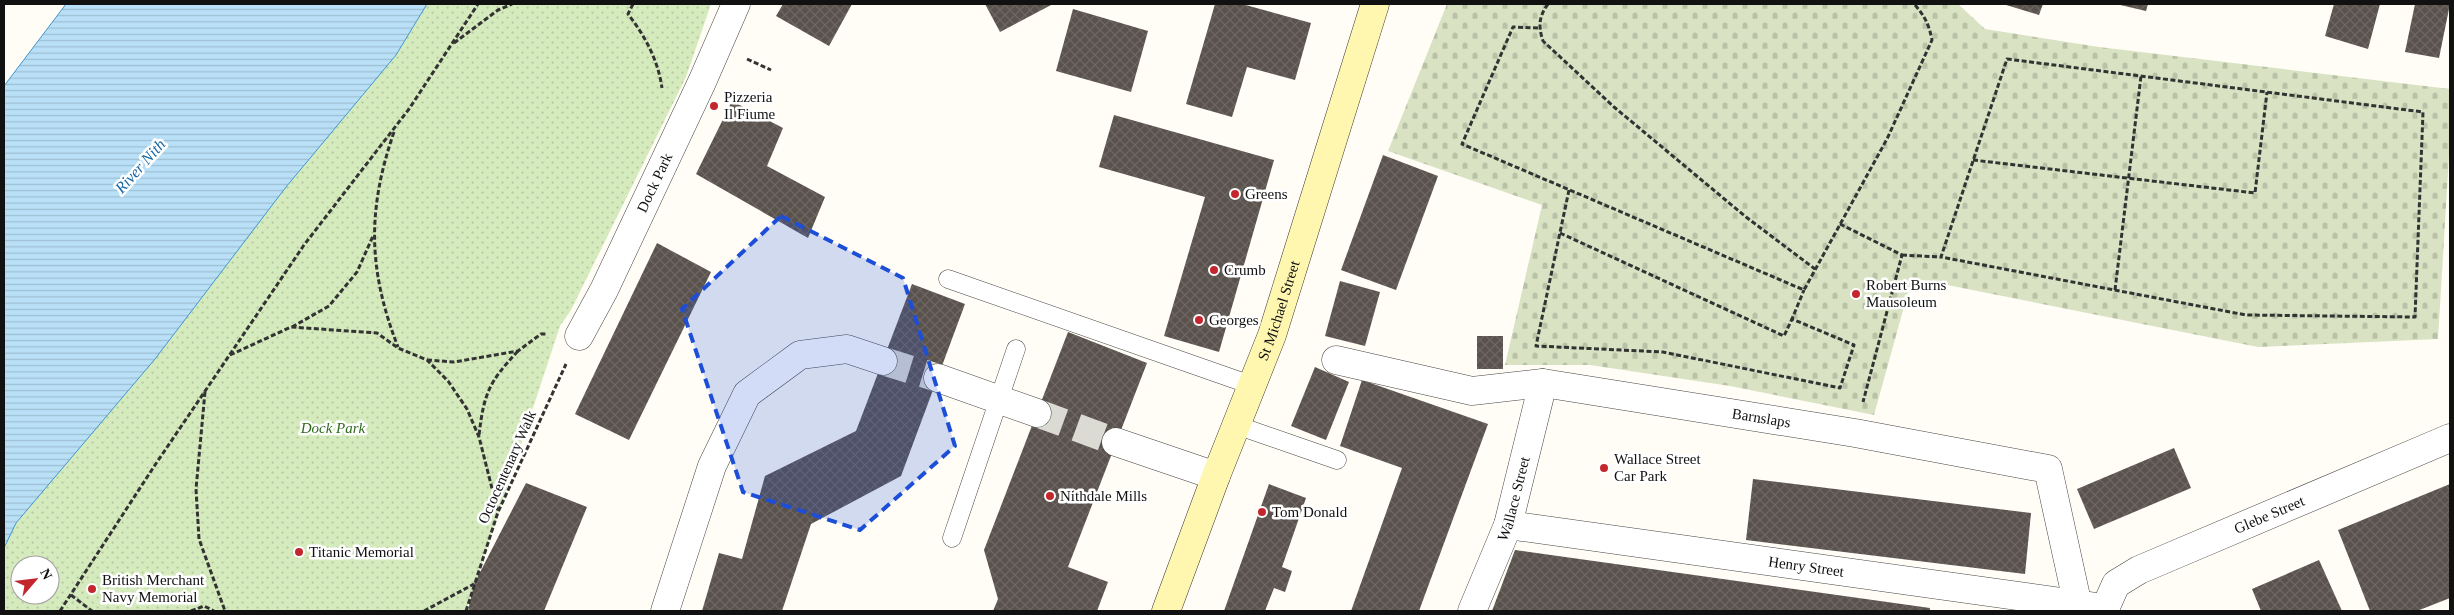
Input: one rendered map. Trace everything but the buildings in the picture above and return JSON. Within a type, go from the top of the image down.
[{"type":"main road","name":"St Michael Street","points":[[1166,611],[1216,476],[1272,335],[1375,4]]},
{"type":"street","name":"Dock Park","points":[[579,336],[604,290],[702,82],[736,4]]},
{"type":"street","points":[[665,611],[712,466],[747,394],[800,355],[847,349],[883,361]]},
{"type":"street","name":"Barnslaps","points":[[1336,360],[1472,392],[1543,383],[1855,433],[2048,469],[2096,609]]},
{"type":"street","points":[[938,378],[1037,413]]},
{"type":"street","name":"Wallace Street","points":[[1472,611],[1508,525],[1543,383]]},
{"type":"street","name":"Glebe Street","points":[[2096,609],[2116,584],[2139,570],[2450,438]]},
{"type":"street","points":[[1116,442],[1216,476]]},
{"type":"street","name":"Henry Street","points":[[1508,525],[2096,609]]},
{"type":"lane","points":[[948,279],[1251,385]]},
{"type":"lane","points":[[952,538],[1016,349]]},
{"type":"lane","points":[[1236,424],[1337,460]]},
{"type":"path","points":[[60,611],[304,245],[395,128],[478,4]]},
{"type":"path","points":[[451,45],[498,10],[512,4]]},
{"type":"path","points":[[633,4],[628,14],[646,38],[660,77],[662,95]]},
{"type":"path","points":[[1548,4],[1542,13],[1538,28],[1543,41],[1614,106],[1746,217],[1815,269]]},
{"type":"path","points":[[1560,233],[1784,336],[1804,290],[1887,139],[1932,40],[1930,26],[1924,14],[1914,4]]},
{"type":"path","points":[[1538,28],[1513,27],[1462,144],[1804,290]]},
{"type":"path","points":[[741,55],[772,70]]},
{"type":"path","points":[[1840,224],[1902,256],[1941,257],[2246,315],[2415,317],[2423,112],[2007,59],[1941,257]]},
{"type":"path","points":[[2115,290],[2141,76]]},
{"type":"path","points":[[1973,160],[2256,193],[2267,92]]},
{"type":"path","points":[[395,128],[381,168],[375,208],[374,263],[385,313],[398,348]]},
{"type":"path","points":[[1569,190],[1536,346],[1663,352],[1840,388],[1854,345],[1792,319]]},
{"type":"path","points":[[230,355],[291,327],[328,306],[357,272],[374,233]]},
{"type":"path","points":[[1855,433],[1902,256]]},
{"type":"path","points":[[291,327],[377,333],[398,348],[427,360],[454,362],[518,350]]},
{"type":"path","points":[[478,437],[483,402],[497,373],[518,350],[541,334],[579,336]]},
{"type":"path","name":"Octocentenary Walk","points":[[466,611],[498,512],[579,336]]},
{"type":"path","points":[[427,360],[448,381],[467,409],[478,437],[498,512]]},
{"type":"path","points":[[205,392],[196,489],[199,538],[225,611]]},
{"type":"path","points":[[424,611],[474,584]]},
{"type":"path","points":[[71,595],[92,611]]},
{"type":"path","points":[[191,611],[204,606],[214,611]]},
{"type":"highlighted area","points":[[781,216],[903,278],[955,446],[860,530],[743,492],[682,309]]},
{"type":"green space","name":"Dock Park","points":[[427,4],[711,4],[686,77],[571,310],[560,326],[466,611],[4,611],[4,548],[16,523],[286,187],[396,55]]},
{"type":"green space","points":[[1447,4],[1958,4],[1985,29],[2099,47],[2450,89],[2450,139],[2438,339],[2258,347],[1912,278],[1874,415],[1730,386],[1590,365],[1505,365],[1542,205],[1388,151]]},
{"type":"water","name":"River Nith","points":[[66,4],[427,4],[396,55],[286,187],[155,359],[16,523],[4,548],[4,86]]},
{"type":"tunnel","points":[[883,361],[938,378]]},
{"type":"tunnel","points":[[1037,413],[1116,442]]},
{"type":"place","name":"Pizzeria Il Fiume","points":[[714,106]]},
{"type":"place","name":"Greens","points":[[1235,194]]},
{"type":"place","name":"Crumb","points":[[1214,270]]},
{"type":"place","name":"Robert Burns Mausoleum","points":[[1856,294]]},
{"type":"place","name":"Georges","points":[[1199,320]]},
{"type":"place","name":"Wallace Street Car Park","points":[[1604,468]]},
{"type":"place","name":"Nithdale Mills","points":[[1050,496]]},
{"type":"place","name":"Tom Donald","points":[[1262,512]]},
{"type":"place","name":"Titanic Memorial","points":[[299,552]]},
{"type":"place","name":"British Merchant Navy Memorial","points":[[92,589]]}]
